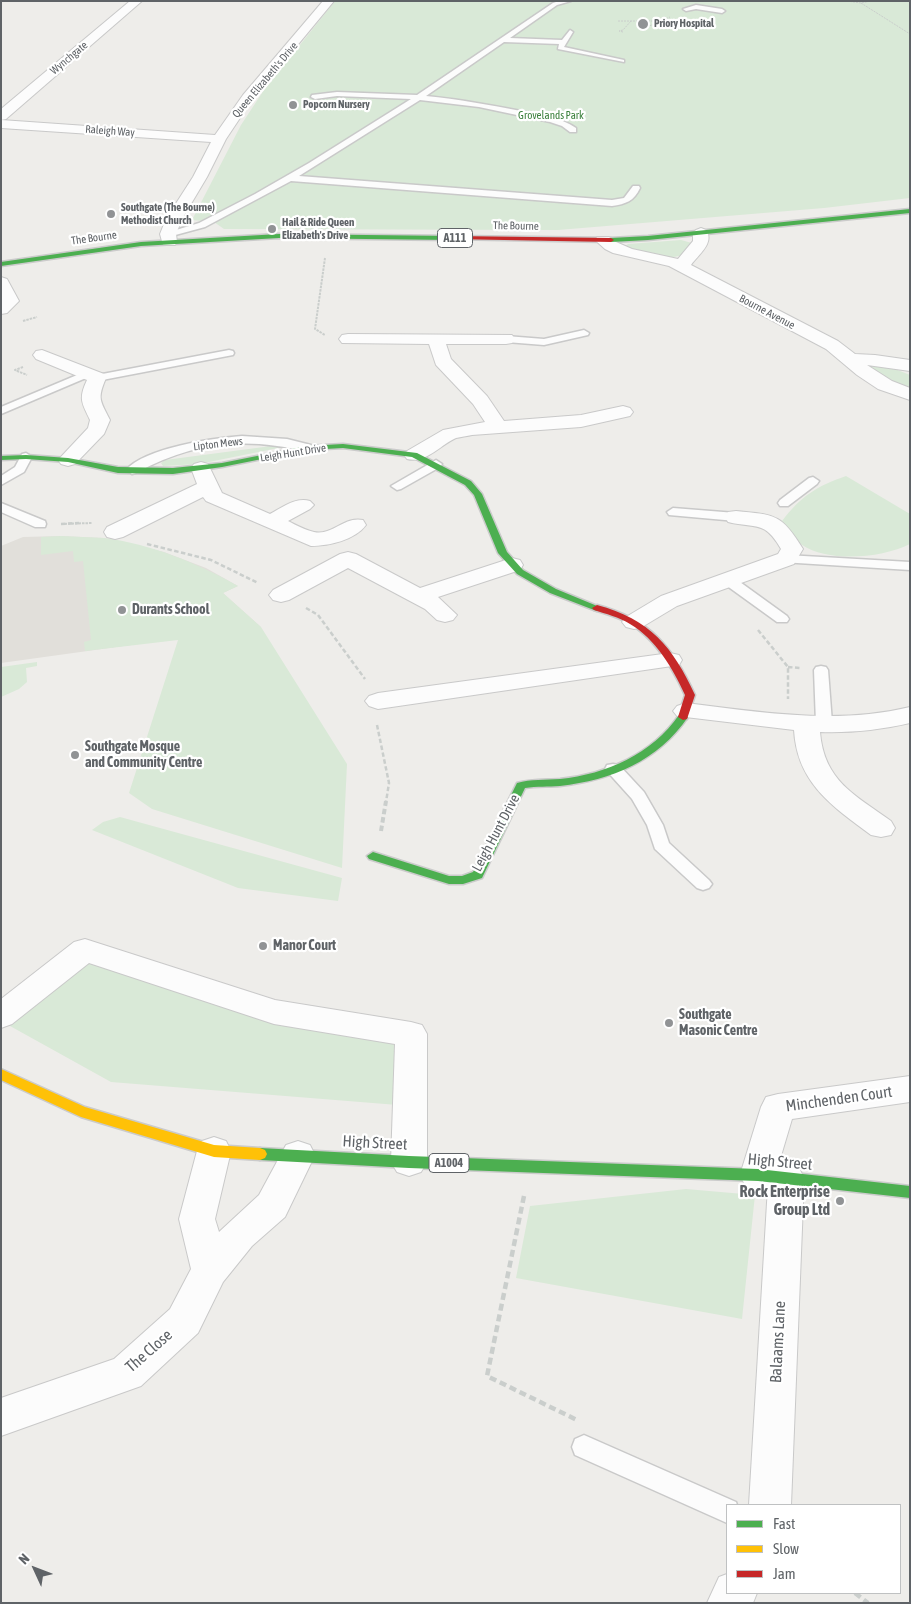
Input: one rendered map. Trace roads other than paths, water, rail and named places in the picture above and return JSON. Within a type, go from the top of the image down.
[{"type":"main road","name":"The Bourne","points":[[1,264],[169,238],[323,236],[603,240],[701,233],[910,211]]},
{"type":"main road","name":"Leigh Hunt Drive","points":[[1,458],[26,457],[68,460],[118,470],[173,471],[205,477],[307,448],[343,446],[414,455],[436,464],[468,483],[478,494],[503,553],[520,572],[553,591],[634,622],[661,647],[682,676],[690,695],[686,711],[676,730],[655,748],[630,762],[600,774],[559,782],[521,785],[478,875],[464,880],[449,880],[373,856]]},
{"type":"main road","name":"High Street","points":[[1,1074],[81,1111],[214,1151],[408,1162],[772,1177],[910,1192]]},
{"type":"street","name":"Wynchgate","points":[[1,116],[138,1]]},
{"type":"street","name":"Queen Elizabeth's Drive","points":[[169,238],[174,219],[200,177],[219,139],[248,98],[329,1]]},
{"type":"street","name":"Raleigh Way","points":[[1,124],[219,139]]},
{"type":"street","points":[[681,266],[701,242],[701,233]]},
{"type":"street","name":"Bourne Avenue","points":[[603,240],[620,250],[662,258],[681,266],[832,345],[852,359],[862,370],[885,384],[910,394]]},
{"type":"street","points":[[1,282],[11,301],[1,309]]},
{"type":"street","points":[[348,339],[506,339]]},
{"type":"street","points":[[436,339],[442,361],[480,400],[498,427]]},
{"type":"street","points":[[42,355],[93,376],[90,393],[91,402],[100,420],[97,430],[68,460]]},
{"type":"street","points":[[852,359],[875,360],[910,366]]},
{"type":"street","points":[[414,455],[450,434],[472,429],[629,416],[605,400]]},
{"type":"street","points":[[205,477],[213,496],[311,539],[323,540],[334,537],[354,525]]},
{"type":"street","name":"Leigh Hunt Drive","points":[[115,532],[205,477]]},
{"type":"street","points":[[768,521],[784,503]]},
{"type":"street","points":[[271,522],[303,506]]},
{"type":"street","points":[[634,622],[669,601],[786,559],[792,548],[782,534],[768,521],[736,517]]},
{"type":"street","points":[[281,595],[348,559],[433,604],[445,615]]},
{"type":"street","points":[[418,596],[512,565]]},
{"type":"street","points":[[378,701],[670,660]]},
{"type":"street","points":[[686,711],[806,723],[878,722],[910,715]]},
{"type":"street","points":[[806,723],[810,757],[816,771],[826,784],[881,828]]},
{"type":"street","points":[[1,1016],[84,950],[274,1012],[411,1034],[408,1162]]},
{"type":"street","name":"Minchenden Court","points":[[772,1177],[778,1107],[910,1089]]},
{"type":"street","points":[[210,1270],[197,1218],[214,1151]]},
{"type":"street","name":"The Close","points":[[1,1417],[127,1373],[184,1321],[210,1270],[240,1235],[272,1206],[298,1155]]},
{"type":"street","name":"Balaams Lane","points":[[770,1504],[772,1177]]},
{"type":"lane","points":[[169,238],[202,225],[290,178],[420,97],[555,4],[568,1]]},
{"type":"lane","points":[[708,9],[723,2]]},
{"type":"lane","points":[[686,9],[722,11]]},
{"type":"lane","points":[[570,32],[560,47],[563,50],[622,61]]},
{"type":"lane","points":[[503,40],[563,42]]},
{"type":"lane","points":[[315,97],[337,94],[420,97],[479,104],[538,116],[565,124],[573,130]]},
{"type":"lane","points":[[290,178],[612,202],[625,202],[631,199],[636,188]]},
{"type":"lane","points":[[506,339],[544,342],[584,333]]},
{"type":"lane","points":[[1,411],[93,376],[229,353]]},
{"type":"lane","name":"Lipton Mews","points":[[132,470],[159,455],[214,443],[239,440],[277,440],[293,442],[307,448]]},
{"type":"lane","points":[[1,481],[20,469],[26,457]]},
{"type":"lane","points":[[397,486],[436,464]]},
{"type":"lane","points":[[784,503],[813,481]]},
{"type":"lane","points":[[1,507],[40,524]]},
{"type":"lane","points":[[673,512],[736,517]]},
{"type":"lane","points":[[786,559],[910,566]]},
{"type":"lane","points":[[728,580],[782,619]]},
{"type":"lane","points":[[806,723],[821,670]]},
{"type":"lane","points":[[613,769],[638,796],[655,825],[661,845],[703,884]]},
{"type":"lane","points":[[584,1435],[726,1510]]},
{"type":"place","name":"Priory Hospital","points":[[643,24]]},
{"type":"place","name":"Popcorn Nursery","points":[[293,105]]},
{"type":"place","name":"Southgate (The Bourne) Methodist Church","points":[[111,214]]},
{"type":"place","name":"Hail & Ride Queen Elizabeth's Drive","points":[[272,229]]},
{"type":"place","name":"Durants School","points":[[122,610]]},
{"type":"place","name":"Southgate Mosque and Community Centre","points":[[75,755]]},
{"type":"place","name":"Manor Court","points":[[263,946]]},
{"type":"place","name":"Southgate Masonic Centre","points":[[669,1023]]},
{"type":"place","name":"Rock Enterprise Group Ltd","points":[[840,1201]]},
{"type":"park label","name":"Grovelands Park","points":[[551,116]]}]
